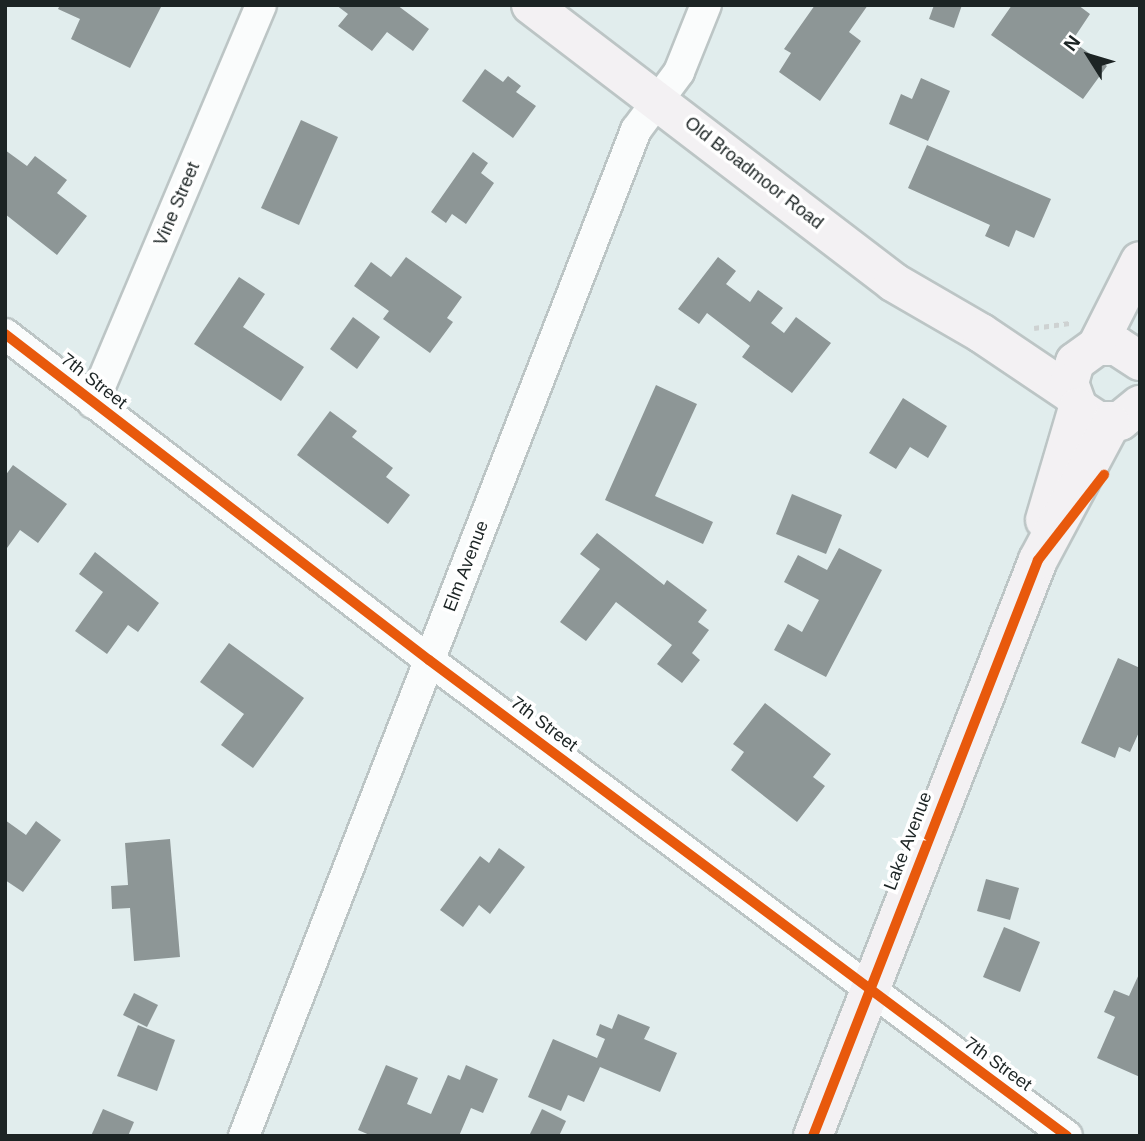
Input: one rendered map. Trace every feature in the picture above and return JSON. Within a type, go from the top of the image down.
[{"type":"main road","name":"Old Broadmoor Road","points":[[531,5],[656,97],[894,282],[1111,411]]},
{"type":"main road","points":[[1090,350],[1140,261]]},
{"type":"main road","name":"Old Broadmoor Road","points":[[981,333],[1090,350],[1117,346],[1140,361]]},
{"type":"main road","name":"Lake Avenue","points":[[813,1136],[1038,560],[1050,490],[1111,411],[1071,372],[1090,350]]},
{"type":"street","name":"Vine Street","points":[[93,402],[261,5]]},
{"type":"street","name":"Elm Avenue","points":[[244,1136],[636,130],[656,97],[679,72],[706,5]]},
{"type":"street","name":"7th Street","points":[[5,334],[429,660],[1067,1136]]},
{"type":"building","points":[[60,5],[162,5],[130,68],[71,39],[80,19],[58,9]]},
{"type":"building","points":[[336,5],[397,5],[429,29],[413,51],[387,32],[372,51],[338,26],[348,14]]},
{"type":"building","points":[[815,5],[868,5],[849,32],[861,41],[820,101],[779,72],[791,53],[784,49]]},
{"type":"building","points":[[934,5],[962,5],[954,28],[929,19]]},
{"type":"building","points":[[1012,5],[1078,5],[1090,14],[1072,41],[1107,66],[1083,99],[991,35]]},
{"type":"building","points":[[485,69],[503,82],[508,76],[521,86],[516,92],[536,106],[513,138],[462,101]]},
{"type":"building","points":[[921,78],[950,91],[928,141],[889,124],[901,94],[912,99]]},
{"type":"building","points":[[301,120],[338,137],[299,225],[261,208]]},
{"type":"building","points":[[927,145],[1051,199],[1034,238],[1016,230],[1009,247],[985,236],[990,225],[908,188]]},
{"type":"building","points":[[5,150],[27,166],[35,156],[67,180],[57,193],[87,216],[57,255],[5,214]]},
{"type":"building","points":[[473,152],[488,163],[481,173],[494,183],[466,224],[452,214],[446,223],[431,212]]},
{"type":"building","points":[[406,257],[462,297],[447,318],[453,322],[430,353],[383,319],[389,311],[354,286],[371,262],[391,277]]},
{"type":"building","points":[[718,257],[736,271],[726,284],[750,302],[758,290],[783,308],[771,323],[784,333],[796,317],[831,343],[792,393],[742,357],[750,346],[707,313],[699,324],[678,309]]},
{"type":"building","points":[[239,277],[265,294],[243,327],[304,367],[281,401],[194,344]]},
{"type":"building","points":[[353,317],[380,337],[357,369],[330,349]]},
{"type":"building","points":[[656,385],[697,404],[655,496],[713,522],[703,544],[605,500]]},
{"type":"building","points":[[903,398],[947,426],[928,458],[910,447],[896,469],[869,453]]},
{"type":"building","points":[[330,411],[357,431],[352,437],[393,468],[386,477],[410,495],[388,524],[297,455]]},
{"type":"building","points":[[13,465],[67,504],[38,543],[20,530],[7,548],[5,476]]},
{"type":"building","points":[[792,494],[842,515],[826,554],[776,534]]},
{"type":"building","points":[[597,533],[664,585],[667,580],[707,610],[698,622],[709,630],[692,653],[700,660],[682,683],[657,664],[672,645],[616,602],[586,641],[560,622],[600,569],[580,554]]},
{"type":"building","points":[[839,548],[882,570],[826,677],[774,650],[788,624],[802,632],[819,600],[784,582],[798,555],[827,570]]},
{"type":"building","points":[[95,552],[159,603],[138,632],[128,625],[107,654],[75,631],[103,592],[79,574]]},
{"type":"building","points":[[229,643],[304,698],[253,768],[221,745],[244,714],[200,682]]},
{"type":"building","points":[[1118,658],[1140,668],[1140,730],[1130,752],[1119,747],[1115,758],[1081,743]]},
{"type":"building","points":[[765,703],[831,754],[813,777],[825,786],[797,822],[731,770],[744,752],[733,744]]},
{"type":"building","points":[[5,820],[26,835],[36,821],[61,840],[23,892],[5,880]]},
{"type":"building","points":[[170,839],[180,957],[134,961],[130,908],[112,909],[111,886],[128,885],[125,843]]},
{"type":"building","points":[[499,848],[525,867],[490,914],[479,905],[463,927],[440,910],[480,856],[489,863]]},
{"type":"building","points":[[986,879],[1019,888],[1010,920],[977,911]]},
{"type":"building","points":[[1004,927],[1040,942],[1020,992],[983,977]]},
{"type":"building","points":[[1140,972],[1140,1077],[1097,1058],[1115,1017],[1104,1012],[1114,990],[1129,996]]},
{"type":"building","points":[[134,993],[158,1005],[147,1027],[123,1015]]},
{"type":"building","points":[[618,1014],[650,1027],[644,1039],[677,1053],[660,1092],[600,1067],[584,1102],[568,1095],[561,1111],[528,1097],[553,1039],[597,1058],[605,1039],[596,1035],[600,1024],[612,1029]]},
{"type":"building","points":[[138,1025],[175,1040],[157,1091],[117,1076]]},
{"type":"building","points":[[386,1065],[418,1078],[407,1104],[431,1114],[448,1075],[460,1080],[466,1065],[498,1079],[483,1113],[471,1108],[459,1136],[372,1136],[358,1130]]},
{"type":"building","points":[[103,1109],[134,1122],[128,1136],[91,1136]]},
{"type":"building","points":[[542,1109],[566,1121],[559,1136],[529,1136]]},
{"type":"cycle path","points":[[5,334],[429,660],[1067,1136]]},
{"type":"cycle path","points":[[813,1136],[1038,560],[1104,475]]}]
